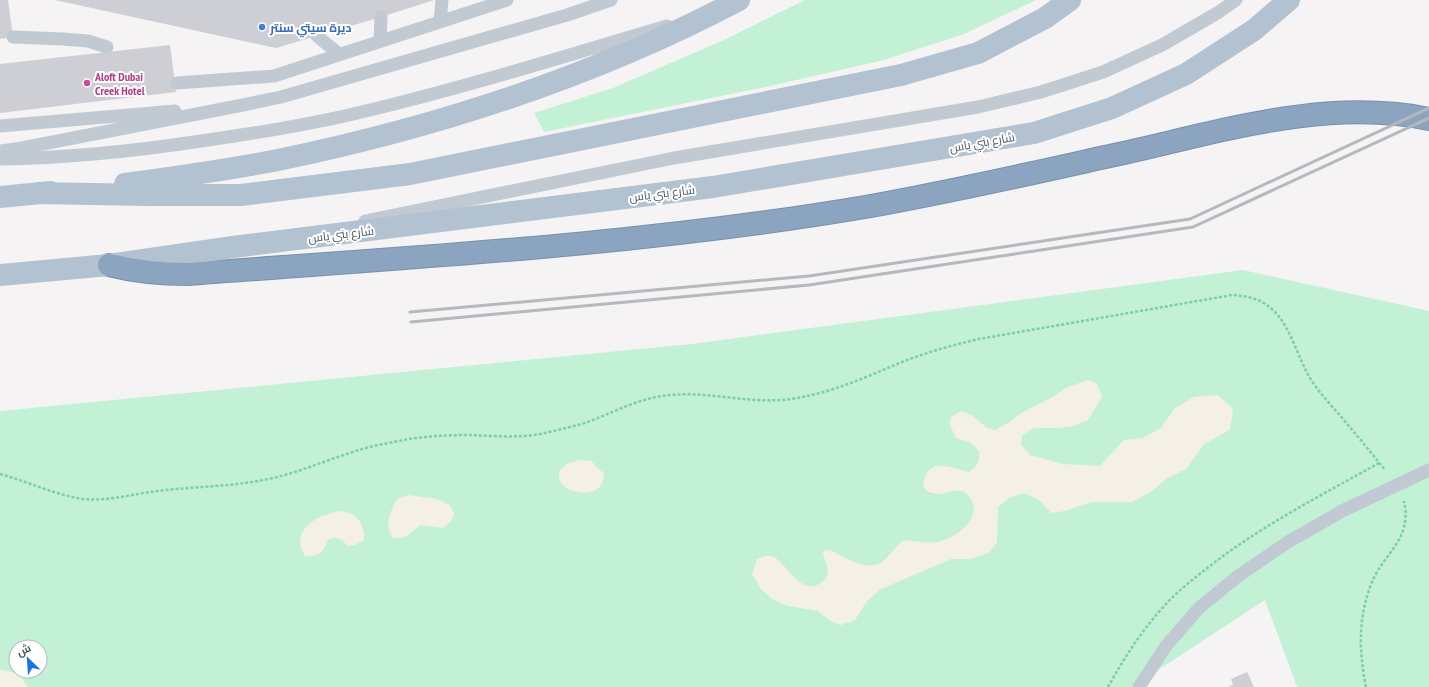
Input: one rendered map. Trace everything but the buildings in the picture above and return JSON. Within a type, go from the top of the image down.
[{"type":"highway","points":[[109,265],[132,271],[160,274],[188,274],[541,248],[648,237],[863,207],[969,188],[1243,126],[1299,115],[1357,112],[1414,116],[1429,119]]},
{"type":"main road","points":[[0,196],[198,174],[277,160],[356,143],[434,122],[510,98],[586,70],[660,39],[739,0]]},
{"type":"main road","points":[[37,193],[241,195],[410,174],[901,75],[978,52],[1046,18],[1070,0]]},
{"type":"main road","name":"شارع بني ياس","points":[[0,275],[109,265],[233,247],[713,187],[1034,133],[1112,108],[1186,74],[1254,30],[1289,0]]},
{"type":"lane","points":[[440,22],[442,0]]},
{"type":"lane","points":[[0,151],[243,106],[281,97],[401,64],[567,15],[611,0]]},
{"type":"lane","points":[[233,247],[674,158],[978,107],[1041,92],[1103,72],[1162,45],[1236,0]]},
{"type":"lane","points":[[177,83],[274,76],[502,1]]},
{"type":"lane","points":[[0,159],[25,159],[140,150],[255,133],[369,111],[480,81],[720,10]]},
{"type":"lane","points":[[380,41],[381,17]]},
{"type":"lane","points":[[316,36],[339,54]]},
{"type":"lane","points":[[13,37],[88,41],[107,47]]},
{"type":"lane","points":[[0,126],[243,106]]},
{"type":"lane","points":[[1139,687],[1166,646],[1199,608],[1238,576],[1288,542],[1342,511],[1429,470]]},
{"type":"path","points":[[0,474],[78,498],[100,500],[186,488],[245,483],[300,471],[353,452],[410,439],[439,436],[515,436],[539,434],[585,422],[649,398],[694,394],[768,401],[794,399],[820,394],[942,348],[980,338],[1232,295],[1243,296],[1266,304],[1275,311],[1282,321],[1310,378],[1323,396],[1397,485],[1404,497],[1407,511],[1406,526],[1400,539],[1384,561],[1371,585],[1363,610],[1361,647],[1366,687]]},
{"type":"green space","points":[[805,0],[1036,0],[964,34],[884,60],[770,86],[544,132],[534,113],[613,88],[724,40]]},
{"type":"green space","points":[[1243,270],[1429,311],[1429,687],[1297,687],[1265,600],[1132,687],[0,687],[0,411],[692,344]]},
{"type":"sand","points":[[1088,380],[1097,384],[1102,397],[1088,420],[1073,426],[1059,428],[1034,428],[1022,435],[1021,445],[1030,455],[1063,464],[1100,466],[1124,440],[1143,438],[1161,428],[1175,408],[1194,397],[1218,395],[1233,409],[1230,430],[1204,444],[1186,469],[1166,479],[1152,491],[1132,502],[1091,502],[1065,511],[1051,513],[1038,499],[1024,493],[1009,498],[998,507],[997,542],[990,552],[971,559],[951,559],[881,589],[867,601],[855,620],[841,625],[829,620],[818,611],[784,605],[772,599],[761,589],[752,574],[757,559],[763,557],[774,557],[800,582],[806,586],[812,586],[825,580],[828,573],[823,551],[830,550],[862,565],[869,566],[876,565],[885,560],[904,540],[934,542],[950,538],[962,530],[971,519],[974,512],[974,506],[971,499],[963,491],[956,490],[940,494],[928,492],[923,486],[925,477],[929,470],[940,466],[946,466],[969,472],[978,463],[979,458],[979,451],[970,442],[956,438],[950,425],[951,417],[961,411],[973,416],[987,428],[995,430],[1011,421],[1021,413],[1049,399],[1068,387]]},
{"type":"sand","points":[[578,460],[591,461],[604,474],[602,484],[599,488],[594,491],[587,492],[574,491],[568,489],[560,481],[559,471],[567,464]]},
{"type":"sand","points":[[408,495],[437,499],[450,505],[454,514],[452,520],[443,528],[421,525],[405,537],[393,538],[390,533],[388,523],[390,514],[397,499]]},
{"type":"sand","points":[[341,511],[353,515],[358,519],[364,533],[364,540],[355,545],[348,546],[342,540],[334,537],[328,540],[320,553],[313,556],[305,556],[300,538],[303,531],[315,520]]},
{"type":"sand","points":[[0,670],[8,671],[8,679],[22,679],[27,687],[0,687]]},
{"type":"railway","points":[[410,312],[809,276],[1190,219],[1429,108]]},
{"type":"railway","points":[[411,322],[809,285],[1193,227],[1429,118]]},
{"type":"place","name":"ديرة سيتي سنتر","points":[[262,27]]},
{"type":"place","name":"Aloft Dubai Creek Hotel","points":[[87,83]]}]
